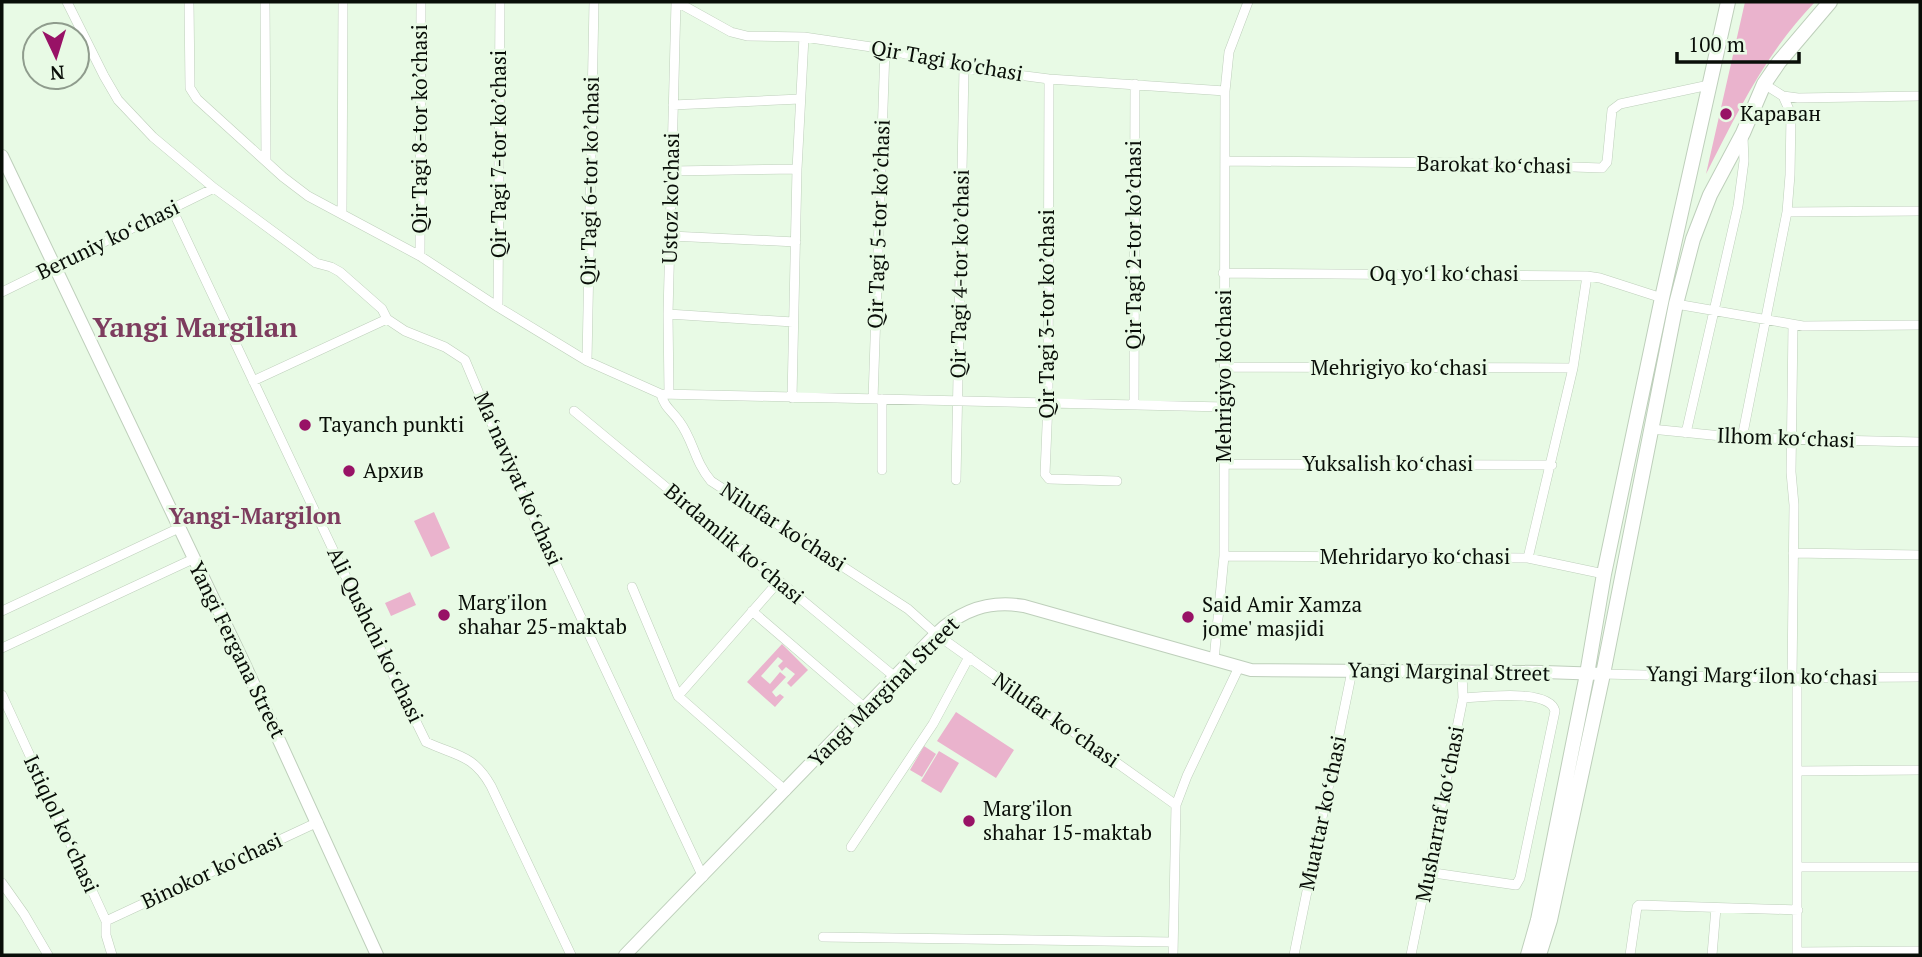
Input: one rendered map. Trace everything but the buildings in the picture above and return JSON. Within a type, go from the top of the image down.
[{"type":"main road","points":[[1539,955],[1550,920],[1603,674],[1651,429],[1669,301],[1709,85],[1728,2]]},
{"type":"main road","points":[[1528,955],[1538,920],[1604,574],[1669,301],[1710,195],[1743,133],[1764,85],[1779,62],[1830,2]]},
{"type":"main road","name":"Yangi Fergana Street","points":[[2,156],[318,821],[377,955]]},
{"type":"main road","name":"Yangi Marginal Street","points":[[625,955],[936,634],[955,618],[978,607],[1014,604],[1251,670],[1603,674]]},
{"type":"street","name":"Maʻnaviyat koʻchasi","points":[[67,2],[118,100],[153,137],[214,188],[316,263],[340,272],[382,309],[387,319],[405,331],[445,346],[465,360],[507,460],[703,877]]},
{"type":"street","points":[[189,2],[190,88],[197,99],[283,177],[308,196],[420,256],[587,360],[665,394],[1225,407]]},
{"type":"street","points":[[265,2],[266,159]]},
{"type":"street","points":[[342,213],[343,2]]},
{"type":"street","name":"Qir Tagi 8-tor koʼchasi","points":[[420,256],[421,2]]},
{"type":"street","name":"Qir Tagi 7-tor koʼchasi","points":[[498,307],[500,2]]},
{"type":"street","name":"Qir Tagi 6-tor koʼchasi","points":[[587,360],[594,2]]},
{"type":"street","name":"Qir Tagi ko'chasi","points":[[677,2],[731,32],[747,36],[804,37],[885,49],[964,68],[1049,79],[1225,92]]},
{"type":"street","name":"Ustoz ko'chasi","points":[[665,394],[677,2]]},
{"type":"street","name":"Mehrigiyo ko'chasi","points":[[1214,660],[1224,556],[1225,92],[1229,52],[1248,2]]},
{"type":"street","points":[[792,398],[797,169],[804,37]]},
{"type":"street","name":"Qir Tagi 5-tor koʼchasi","points":[[882,470],[877,399],[885,49]]},
{"type":"street","name":"Qir Tagi 4-tor koʼchasi","points":[[956,480],[964,68]]},
{"type":"street","name":"Qir Tagi 3-tor koʼchasi","points":[[1049,79],[1048,402],[1045,474],[1049,479],[1117,481]]},
{"type":"street","name":"Qir Tagi 2-tor koʼchasi","points":[[1134,405],[1135,84]]},
{"type":"street","name":"Barokat koʻchasi","points":[[1225,161],[1466,163],[1602,168],[1607,162],[1612,110],[1620,104],[1709,85]]},
{"type":"street","points":[[1764,85],[1783,96],[1798,98],[1920,96]]},
{"type":"street","points":[[1742,438],[1787,212],[1791,114],[1783,96]]},
{"type":"street","points":[[673,105],[800,99]]},
{"type":"street","points":[[1686,433],[1738,206],[1744,161],[1743,133]]},
{"type":"street","points":[[672,171],[797,169]]},
{"type":"street","name":"Beruniy koʻchasi","points":[[2,292],[214,188]]},
{"type":"street","name":"Ali Qushchi koʻchasi","points":[[172,209],[426,742],[465,757],[479,766],[571,955]]},
{"type":"street","points":[[1787,212],[1920,211]]},
{"type":"street","points":[[671,236],[796,242]]},
{"type":"street","name":"Oq yoʻl koʻchasi","points":[[1223,273],[1587,276],[1669,301],[1793,325],[1920,325]]},
{"type":"street","points":[[1528,558],[1573,368],[1587,276]]},
{"type":"street","points":[[668,314],[793,323]]},
{"type":"street","points":[[253,381],[387,319]]},
{"type":"street","points":[[1793,325],[1791,472],[1794,505],[1797,954],[1920,951]]},
{"type":"street","name":"Mehrigiyo koʻchasi","points":[[1225,367],[1573,368]]},
{"type":"street","name":"Nilufar ko'chasi","points":[[665,394],[667,409],[679,421],[700,468],[711,481],[908,609],[936,634]]},
{"type":"street","name":"Birdamlik koʻchasi","points":[[574,411],[895,677]]},
{"type":"street","name":"Ilhom koʻchasi","points":[[1651,429],[1742,438],[1920,442]]},
{"type":"street","name":"Yuksalish koʻchasi","points":[[1224,464],[1552,465]]},
{"type":"street","points":[[2,611],[179,528]]},
{"type":"street","points":[[1793,553],[1920,555]]},
{"type":"street","name":"Mehridaryo koʻchasi","points":[[1224,556],[1528,558],[1604,574]]},
{"type":"street","points":[[2,648],[193,559]]},
{"type":"street","points":[[678,696],[779,581]]},
{"type":"street","points":[[632,587],[678,696],[786,791]]},
{"type":"street","points":[[752,611],[865,708]]},
{"type":"street","name":"Nilufar koʻchasi","points":[[936,634],[1176,805]]},
{"type":"street","points":[[851,847],[933,724],[969,657]]},
{"type":"street","points":[[1173,955],[1176,805],[1239,667]]},
{"type":"street","name":"Muattar koʻchasi","points":[[1294,955],[1352,671]]},
{"type":"street","name":"Musharraf koʻchasi","points":[[1411,955],[1463,698],[1462,671]]},
{"type":"street","name":"Yangi Margʻilon koʻchasi","points":[[1603,674],[1794,678],[1920,677]]},
{"type":"street","name":"Istiqlol koʻchasi","points":[[2,695],[106,921],[106,935],[112,955]]},
{"type":"street","points":[[1427,872],[1516,885],[1520,878],[1555,711],[1553,704],[1547,699],[1532,696],[1463,698]]},
{"type":"street","points":[[1797,771],[1920,771]]},
{"type":"street","name":"Binokor ko'chasi","points":[[106,921],[318,821]]},
{"type":"street","points":[[1798,867],[1920,867]]},
{"type":"street","points":[[3,888],[48,955]]},
{"type":"street","points":[[1630,955],[1638,906],[1798,911]]},
{"type":"street","points":[[1712,955],[1716,908]]},
{"type":"street","points":[[824,937],[1173,942]]},
{"type":"shaded area","points":[[1745,2],[1815,2],[1768,62],[1741,106],[1706,174]]},
{"type":"shaded area","points":[[434,512],[450,548],[431,557],[414,521]]},
{"type":"shaded area","points":[[410,592],[416,605],[391,616],[385,603]]},
{"type":"shaded area","points":[[782,644],[808,670],[791,687],[787,683],[795,674],[786,667],[782,671],[778,666],[783,661],[778,657],[761,676],[770,684],[780,672],[786,677],[772,692],[776,697],[780,694],[784,697],[775,707],[747,682]]},
{"type":"shaded area","points":[[956,712],[1014,750],[996,778],[937,741]]},
{"type":"shaded area","points":[[924,746],[936,754],[922,777],[910,770]]},
{"type":"shaded area","points":[[939,751],[959,763],[941,793],[921,781]]},
{"type":"place","name":"Караван","points":[[1726,114]]},
{"type":"place","name":"Tayanch punkti","points":[[305,425]]},
{"type":"place","name":"Архив","points":[[349,471]]},
{"type":"place","name":"Marg'ilon shahar 25-maktab","points":[[444,615]]},
{"type":"place","name":"Said Amir Xamza jome' masjidi","points":[[1188,617]]},
{"type":"place","name":"Marg'ilon shahar 15-maktab","points":[[969,821]]},
{"type":"district","name":"Yangi Margilan","points":[[195,327]]},
{"type":"district","name":"Yangi-Margilon","points":[[255,516]]}]
